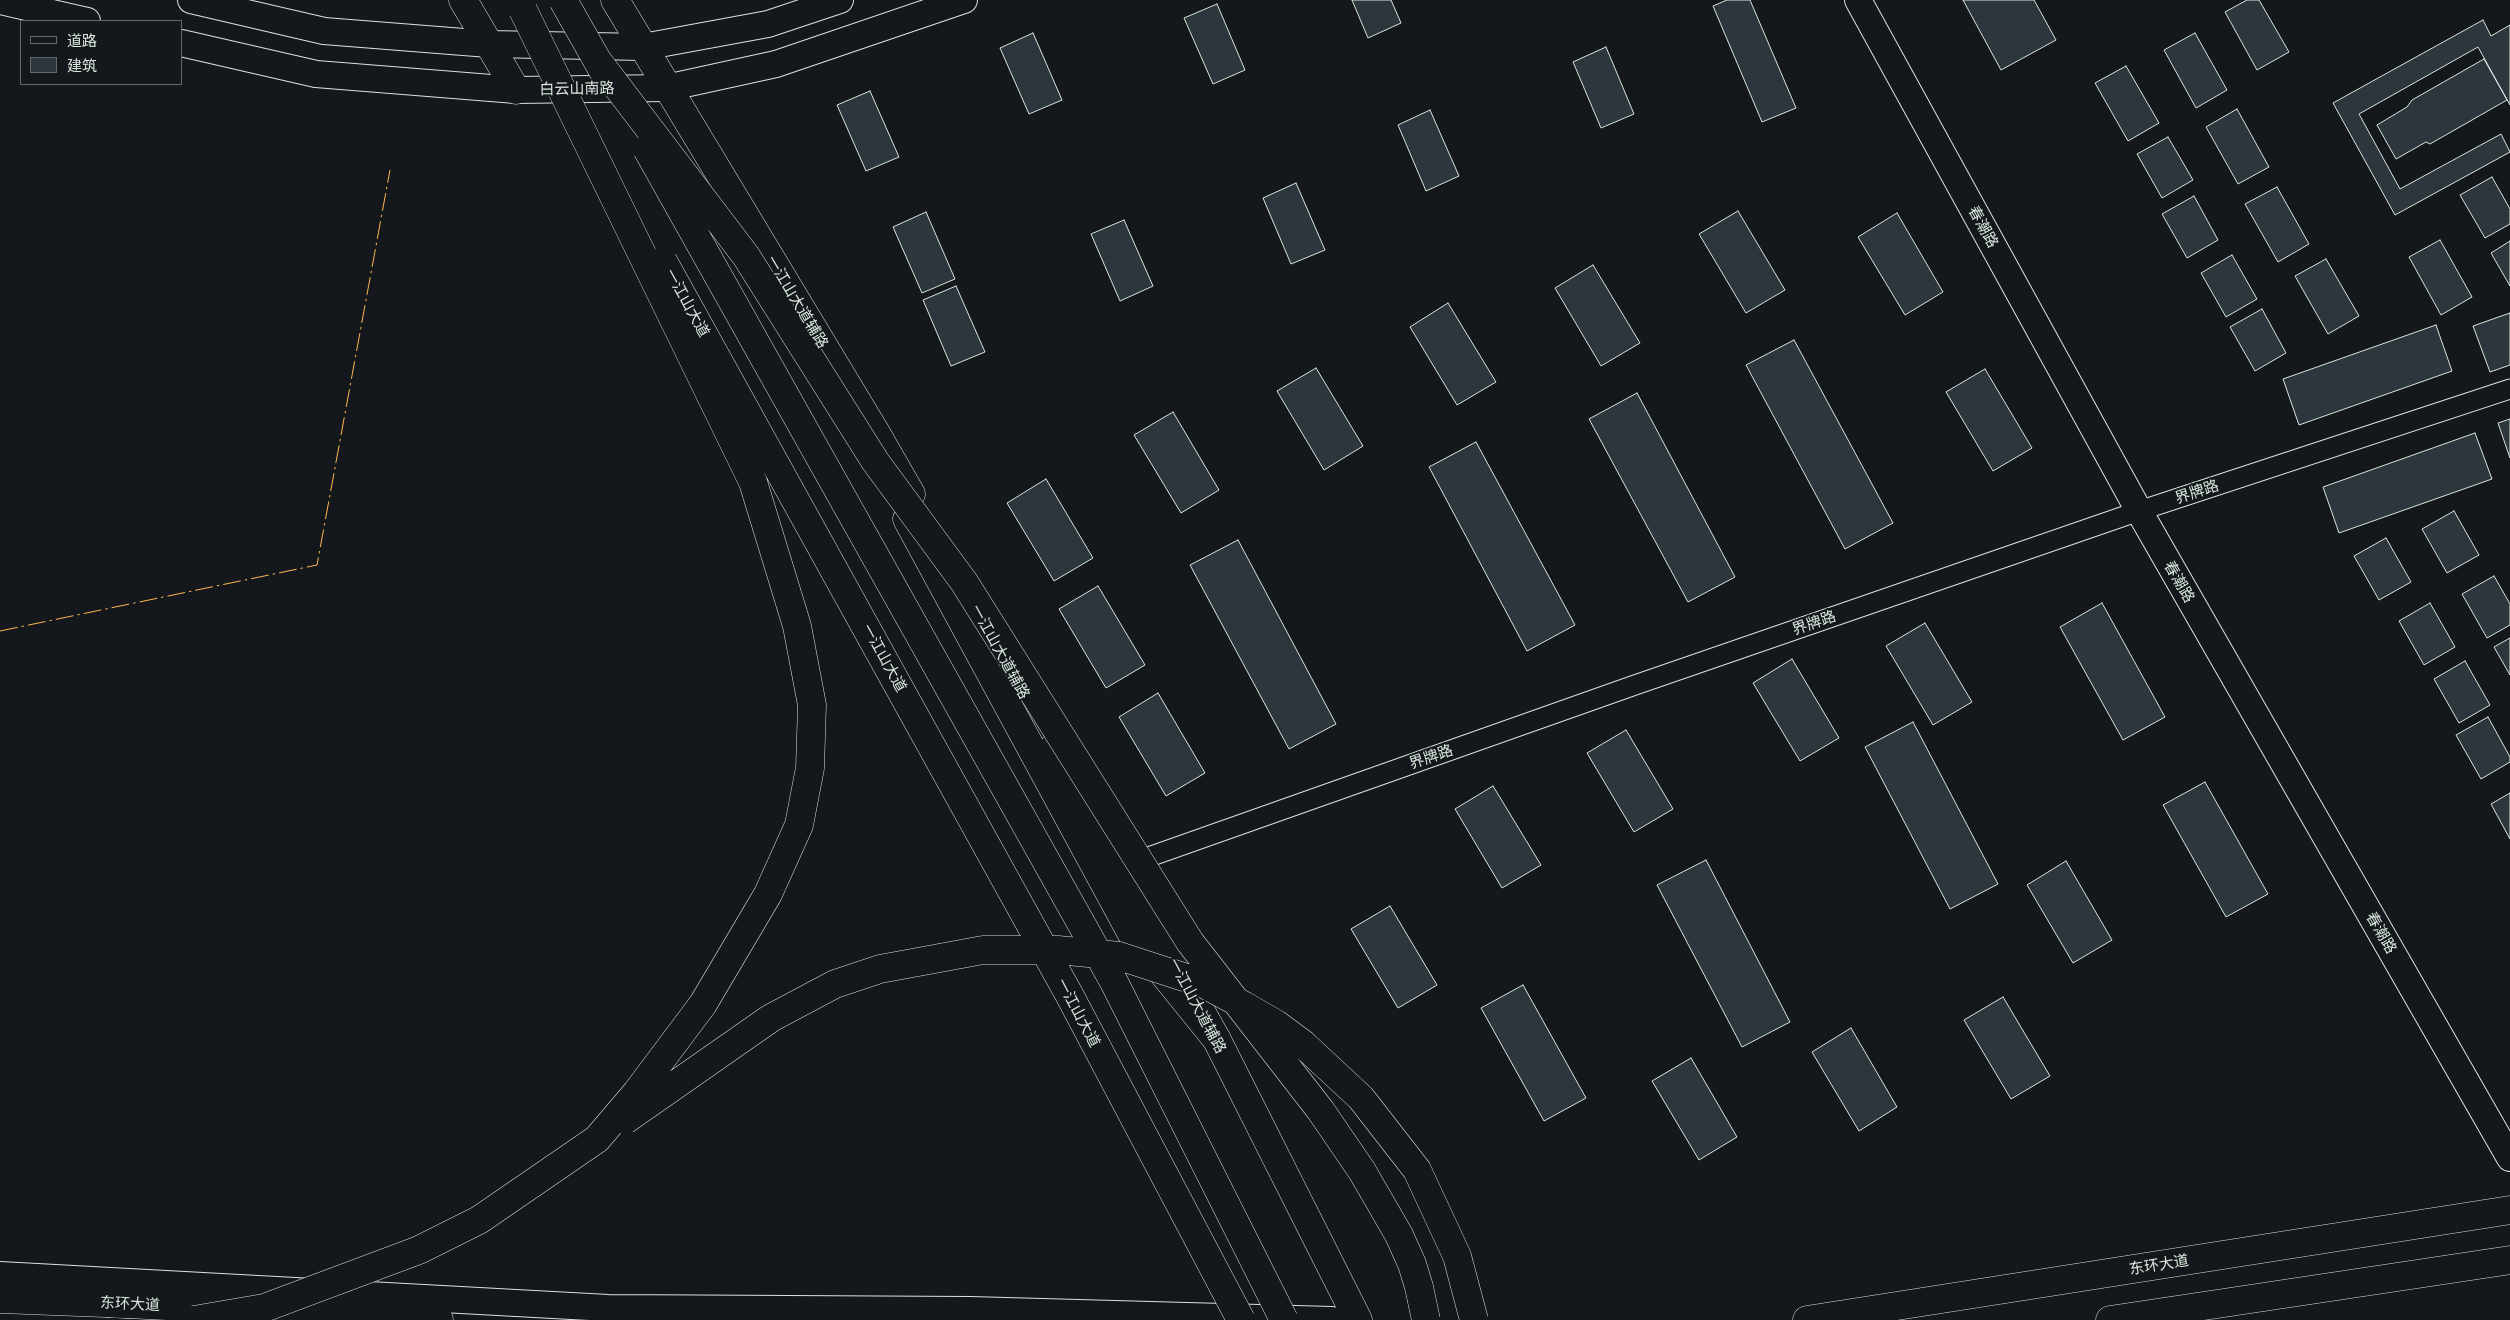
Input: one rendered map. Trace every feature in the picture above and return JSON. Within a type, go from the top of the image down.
[{"type":"main road","points":[[191,0],[324,31],[488,44],[643,47],[768,24],[840,0]]},
{"type":"main road","points":[[463,0],[516,90]]},
{"type":"main road","points":[[563,0],[1114,982],[1284,1320]]},
{"type":"main road","name":"一江山大道辅路","points":[[615,0],[666,88],[876,433],[1121,867],[1217,1040],[1358,1320]]},
{"type":"main road","name":"白云山南路","points":[[182,43],[316,74],[516,90],[666,88],[776,64],[964,0]]},
{"type":"main road","name":"春潮路","points":[[1858,0],[2139,511],[2510,1158]]},
{"type":"main road","points":[[0,1],[83,20]]},
{"type":"main road","points":[[520,5],[753,482],[797,626],[812,704],[810,768],[800,825],[768,894],[703,1004],[637,1092],[597,1139]]},
{"type":"main road","name":"一江山大道","points":[[520,5],[776,463],[1071,998],[1241,1320]]},
{"type":"main road","points":[[597,60],[746,256],[875,461],[1133,936],[1217,1040]]},
{"type":"main road","points":[[875,461],[964,582],[1190,942],[1321,1112],[1362,1171],[1402,1242],[1419,1287],[1426,1320]]},
{"type":"main road","points":[[194,1320],[264,1308],[419,1250],[480,1220],[770,1018],[835,984],[880,969],[983,950],[1058,950],[1118,956],[1202,983],[1260,1015],[1303,1044],[1361,1098],[1417,1170],[1457,1256],[1474,1320]]},
{"type":"main road","name":"东环大道","points":[[1807,1320],[2510,1210]]},
{"type":"main road","points":[[2110,1320],[2510,1260]]},
{"type":"main road","points":[[0,1275],[608,1308],[970,1310],[1332,1320]]},
{"type":"main road","name":"东环大道","points":[[0,1298],[439,1320]]},
{"type":"main road","points":[[0,1316],[108,1320]]},
{"type":"street","name":"界牌路","points":[[1121,867],[1635,685],[2139,511],[2510,390]]},
{"type":"building","points":[[1352,0],[1391,0],[1401,23],[1368,38]]},
{"type":"building","points":[[1727,0],[1750,0],[1796,108],[1762,122],[1713,6]]},
{"type":"building","points":[[1963,0],[2034,0],[2056,40],[2001,70]]},
{"type":"building","points":[[2247,0],[2259,0],[2289,52],[2257,70],[2225,12]]},
{"type":"building","points":[[1217,4],[1245,70],[1213,84],[1184,18]]},
{"type":"building","points":[[2483,20],[2491,36],[2510,25],[2510,105],[2478,47],[2359,114],[2400,189],[2501,134],[2510,152],[2395,215],[2333,103]]},
{"type":"building","points":[[1033,33],[1062,100],[1029,114],[1000,48]]},
{"type":"building","points":[[2195,33],[2227,90],[2196,108],[2164,50]]},
{"type":"building","points":[[1606,47],[1634,114],[1601,128],[1573,62]]},
{"type":"building","points":[[2484,59],[2507,100],[2430,144],[2426,142],[2396,159],[2377,125],[2407,107],[2412,100]]},
{"type":"building","points":[[2126,66],[2159,123],[2128,141],[2095,83]]},
{"type":"building","points":[[870,91],[899,157],[866,171],[837,105]]},
{"type":"building","points":[[2237,109],[2269,167],[2238,184],[2206,127]]},
{"type":"building","points":[[1430,110],[1459,176],[1426,191],[1398,125]]},
{"type":"building","points":[[2168,137],[2193,180],[2162,198],[2137,154]]},
{"type":"building","points":[[2492,177],[2510,209],[2510,224],[2485,238],[2460,195]]},
{"type":"building","points":[[1296,183],[1325,250],[1291,264],[1263,198]]},
{"type":"building","points":[[2277,187],[2309,244],[2278,262],[2245,204]]},
{"type":"building","points":[[2194,196],[2218,240],[2187,258],[2162,214]]},
{"type":"building","points":[[1738,211],[1785,290],[1746,313],[1699,234]]},
{"type":"building","points":[[926,212],[955,279],[922,293],[893,227]]},
{"type":"building","points":[[1897,213],[1943,292],[1905,315],[1858,237]]},
{"type":"building","points":[[1124,220],[1153,286],[1120,301],[1091,234]]},
{"type":"building","points":[[2440,240],[2472,297],[2441,315],[2409,257]]},
{"type":"building","points":[[2510,241],[2510,286],[2491,253]]},
{"type":"building","points":[[2232,255],[2257,299],[2226,317],[2201,273]]},
{"type":"building","points":[[2326,259],[2359,316],[2328,334],[2295,276]]},
{"type":"building","points":[[1593,265],[1640,343],[1601,366],[1555,288]]},
{"type":"building","points":[[956,286],[985,352],[951,366],[923,300]]},
{"type":"building","points":[[1448,303],[1496,382],[1457,405],[1410,327]]},
{"type":"building","points":[[2262,309],[2286,353],[2255,371],[2230,327]]},
{"type":"building","points":[[2510,313],[2510,365],[2490,372],[2473,326]]},
{"type":"building","points":[[2436,325],[2452,371],[2299,425],[2283,379]]},
{"type":"building","points":[[1794,340],[1893,523],[1845,549],[1746,365]]},
{"type":"building","points":[[1316,368],[1363,446],[1324,470],[1277,391]]},
{"type":"building","points":[[1985,369],[2032,448],[1993,471],[1946,392]]},
{"type":"building","points":[[1637,393],[1735,577],[1688,602],[1589,419]]},
{"type":"building","points":[[1173,412],[1219,490],[1181,513],[1134,435]]},
{"type":"building","points":[[2510,419],[2510,458],[2498,423]]},
{"type":"building","points":[[2475,433],[2492,479],[2339,533],[2323,487]]},
{"type":"building","points":[[1476,442],[1575,625],[1527,651],[1429,467]]},
{"type":"building","points":[[1046,479],[1093,558],[1054,581],[1007,503]]},
{"type":"building","points":[[2454,511],[2479,555],[2447,573],[2422,529]]},
{"type":"building","points":[[2386,538],[2411,582],[2379,600],[2354,556]]},
{"type":"building","points":[[1238,540],[1336,724],[1289,749],[1190,565]]},
{"type":"building","points":[[2494,576],[2510,604],[2510,625],[2487,638],[2462,594]]},
{"type":"building","points":[[1098,586],[1145,665],[1106,688],[1059,609]]},
{"type":"building","points":[[2102,603],[2165,717],[2123,740],[2060,627]]},
{"type":"building","points":[[2430,603],[2455,647],[2424,665],[2399,621]]},
{"type":"building","points":[[1925,623],[1972,702],[1933,725],[1886,646]]},
{"type":"building","points":[[2510,638],[2510,675],[2494,647]]},
{"type":"building","points":[[1792,659],[1839,738],[1800,761],[1753,683]]},
{"type":"building","points":[[2465,661],[2490,705],[2459,723],[2434,679]]},
{"type":"building","points":[[1158,693],[1205,773],[1166,796],[1119,717]]},
{"type":"building","points":[[2488,717],[2510,757],[2510,762],[2481,779],[2456,735]]},
{"type":"building","points":[[1913,722],[1998,884],[1950,909],[1865,747]]},
{"type":"building","points":[[1626,730],[1673,809],[1634,832],[1587,753]]},
{"type":"building","points":[[2205,782],[2268,894],[2226,917],[2163,805]]},
{"type":"building","points":[[1493,786],[1541,865],[1502,888],[1455,809]]},
{"type":"building","points":[[2510,793],[2510,839],[2491,804]]},
{"type":"building","points":[[1706,860],[1790,1022],[1742,1047],[1657,885]]},
{"type":"building","points":[[2066,861],[2112,940],[2073,963],[2027,885]]},
{"type":"building","points":[[1390,906],[1437,985],[1398,1008],[1351,929]]},
{"type":"building","points":[[1523,985],[1586,1098],[1544,1121],[1481,1008]]},
{"type":"building","points":[[2003,997],[2050,1076],[2011,1099],[1964,1020]]},
{"type":"building","points":[[1851,1028],[1897,1107],[1859,1131],[1812,1052]]},
{"type":"building","points":[[1691,1058],[1737,1137],[1699,1160],[1652,1081]]},
{"type":"power","points":[[0,631],[317,565],[390,170]]}]
